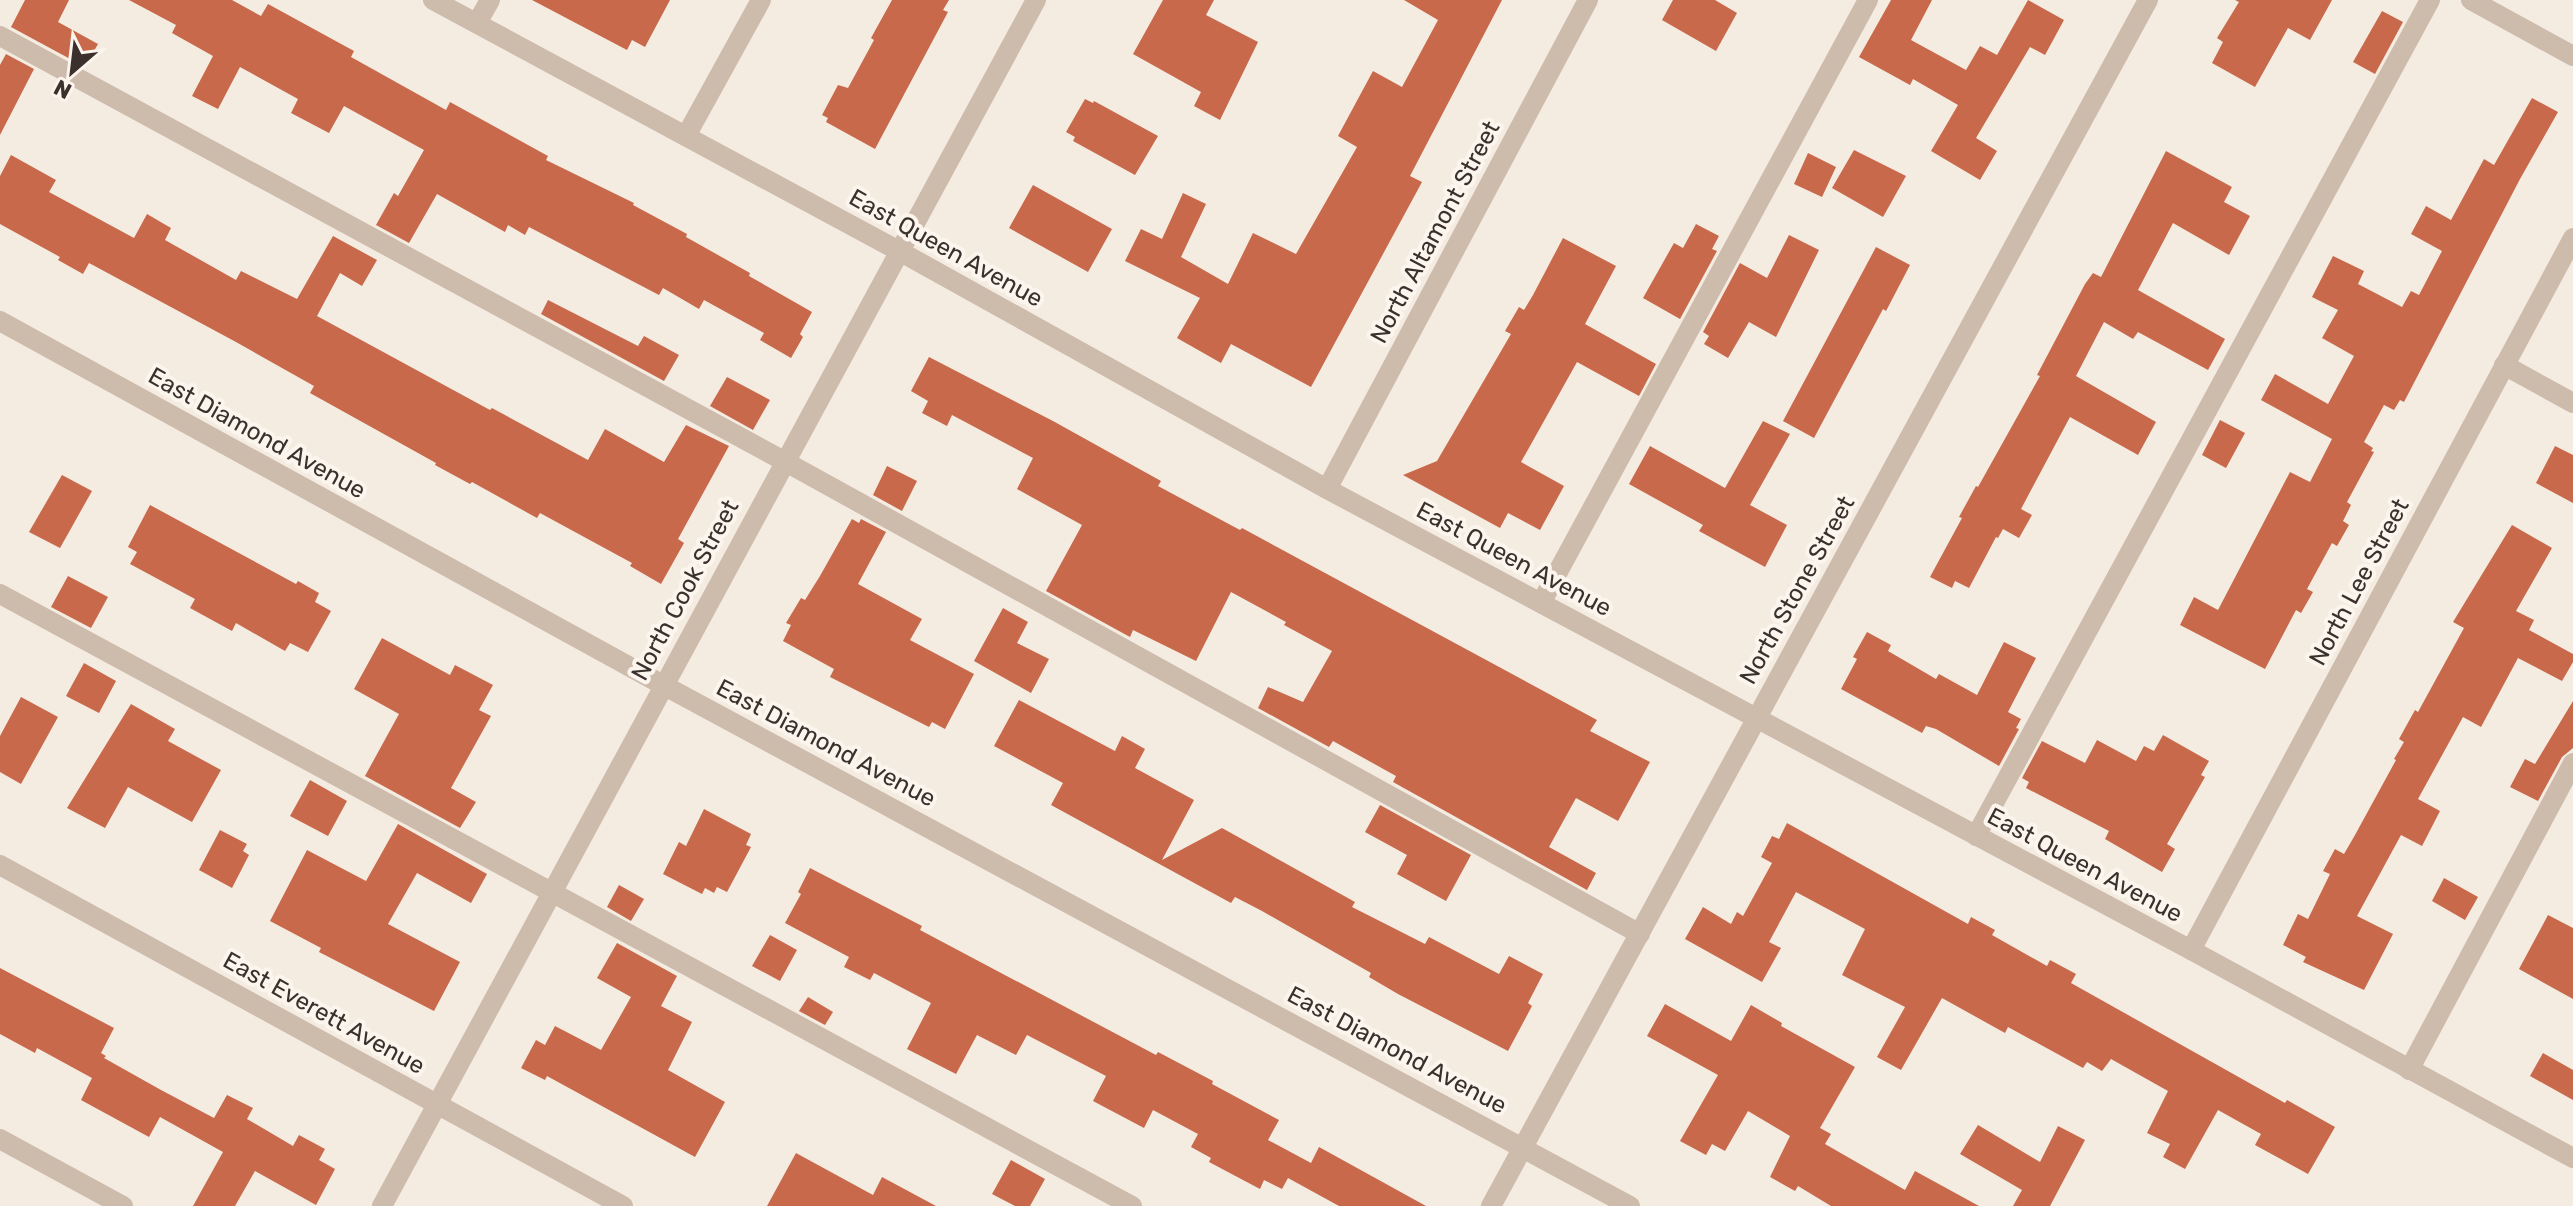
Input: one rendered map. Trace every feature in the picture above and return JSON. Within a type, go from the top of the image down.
[{"type":"street","name":"East Queen Avenue","points":[[433,0],[899,251],[1327,489],[2191,950],[2573,1158]]},
{"type":"street","points":[[477,23],[490,0]]},
{"type":"street","points":[[686,136],[761,0]]},
{"type":"street","name":"North Cook Street","points":[[382,1206],[1036,0]]},
{"type":"street","name":"North Altamont Street","points":[[1327,489],[1588,0]]},
{"type":"street","points":[[1541,603],[1868,0]]},
{"type":"street","name":"North Stone Street","points":[[1491,1206],[2148,0]]},
{"type":"street","points":[[1976,836],[2430,0]]},
{"type":"street","points":[[2471,0],[2573,56]]},
{"type":"street","points":[[0,36],[784,461],[1640,934]]},
{"type":"street","name":"North Lee Street","points":[[2191,950],[2504,365],[2570,249]]},
{"type":"street","name":"East Diamond Avenue","points":[[0,321],[663,685],[1630,1206]]},
{"type":"street","points":[[2504,365],[2573,403]]},
{"type":"street","points":[[0,594],[553,890],[1132,1206]]},
{"type":"street","points":[[2409,1070],[2573,763]]},
{"type":"street","name":"East Everett Avenue","points":[[0,865],[623,1206]]},
{"type":"street","points":[[0,1139],[123,1206]]},
{"type":"building","points":[[25,0],[69,0],[58,22],[98,44],[85,67],[11,27]]},
{"type":"building","points":[[129,0],[232,0],[261,16],[268,4],[354,51],[351,57],[446,110],[450,102],[548,156],[546,160],[634,203],[750,273],[749,276],[812,312],[800,334],[803,337],[791,358],[760,340],[764,333],[704,300],[699,309],[663,288],[659,295],[529,227],[525,235],[508,225],[505,232],[437,194],[409,243],[376,225],[394,193],[398,196],[424,150],[344,106],[329,133],[291,113],[298,99],[240,67],[218,109],[192,96],[213,56],[172,33],[176,25]]},
{"type":"building","points":[[532,0],[670,0],[645,47],[632,40],[627,50]]},
{"type":"building","points":[[892,0],[949,0],[943,10],[948,12],[875,149],[826,122],[828,118],[822,115],[838,85],[848,88]]},
{"type":"building","points":[[1163,0],[1214,0],[1206,15],[1258,42],[1220,120],[1194,106],[1201,92],[1133,54]]},
{"type":"building","points":[[1404,0],[1502,0],[1410,176],[1422,182],[1311,387],[1231,344],[1221,363],[1177,338],[1200,298],[1125,261],[1141,229],[1162,239],[1183,193],[1206,204],[1181,257],[1228,284],[1253,233],[1296,254],[1357,147],[1338,136],[1373,71],[1402,87],[1438,20]]},
{"type":"building","points":[[1673,0],[1715,0],[1737,13],[1716,51],[1662,20]]},
{"type":"building","points":[[1891,0],[1932,0],[1911,40],[1966,70],[1980,46],[1997,55],[2028,0],[2064,20],[2045,55],[2030,47],[1976,138],[1997,151],[1980,180],[1931,151],[1958,105],[1913,79],[1910,85],[1859,57]]},
{"type":"building","points":[[2235,0],[2332,0],[2310,40],[2288,28],[2255,87],[2212,63],[2223,42],[2217,38],[2239,2]]},
{"type":"building","points":[[2382,11],[2403,22],[2375,74],[2353,62]]},
{"type":"building","points":[[6,54],[34,69],[0,135],[0,65]]},
{"type":"building","points":[[2532,98],[2558,112],[2404,402],[2400,400],[2394,410],[2384,405],[2364,442],[2374,452],[2347,502],[2351,505],[2343,521],[2349,525],[2337,546],[2332,543],[2307,589],[2313,592],[2301,613],[2296,610],[2265,669],[2180,625],[2194,597],[2218,610],[2290,472],[2310,482],[2332,439],[2261,400],[2275,374],[2328,404],[2354,356],[2322,338],[2338,310],[2312,297],[2333,256],[2364,271],[2358,284],[2402,307],[2411,291],[2419,295],[2442,251],[2411,234],[2426,206],[2451,220],[2484,159],[2494,165]]},
{"type":"building","points":[[1085,99],[1158,136],[1135,175],[1073,141],[1075,137],[1066,132]]},
{"type":"building","points":[[1854,150],[1906,176],[1883,217],[1832,188]]},
{"type":"building","points":[[2166,151],[2232,187],[2224,202],[2250,216],[2229,255],[2173,223],[2138,290],[2225,339],[2208,370],[2138,332],[2133,339],[2104,322],[2076,376],[2156,422],[2138,455],[2070,417],[2021,509],[2032,515],[2019,538],[2003,529],[1969,588],[1955,581],[1952,588],[1930,577],[1962,518],[1959,517],[2040,376],[2037,375],[2085,284],[2093,273],[2101,277]]},
{"type":"building","points":[[1808,153],[1836,167],[1822,197],[1794,184]]},
{"type":"building","points":[[11,155],[56,180],[49,192],[134,238],[147,214],[171,228],[165,240],[236,280],[241,271],[297,299],[333,236],[377,260],[362,286],[340,273],[317,316],[588,460],[605,429],[664,462],[686,425],[729,446],[678,539],[684,543],[661,584],[630,566],[632,563],[540,513],[537,518],[435,465],[310,393],[314,386],[236,342],[89,263],[83,274],[58,260],[60,257],[0,224],[0,176]]},
{"type":"building","points":[[1033,185],[1112,229],[1088,272],[1009,228]]},
{"type":"building","points":[[1696,224],[1719,236],[1712,249],[1717,251],[1680,319],[1643,298],[1674,243],[1683,248]]},
{"type":"building","points":[[1789,235],[1819,250],[1776,337],[1749,322],[1728,358],[1704,344],[1709,336],[1703,332],[1740,263],[1767,278]]},
{"type":"building","points":[[1563,238],[1616,266],[1585,324],[1656,364],[1639,396],[1577,362],[1521,462],[1564,486],[1540,530],[1508,513],[1500,528],[1403,475],[1437,461],[1511,334],[1505,331],[1519,307],[1524,310]]},
{"type":"building","points":[[1876,247],[1910,265],[1814,438],[1783,421]]},
{"type":"building","points":[[548,300],[638,346],[644,336],[679,355],[664,381],[541,314]]},
{"type":"building","points":[[929,357],[1161,481],[1158,486],[1240,530],[1242,528],[1597,720],[1590,731],[1650,762],[1618,821],[1576,798],[1549,847],[1596,873],[1587,890],[1393,782],[1396,776],[1333,741],[1329,747],[1258,708],[1268,687],[1303,702],[1332,651],[1284,625],[1286,622],[1231,592],[1196,661],[1133,630],[1130,637],[1046,591],[1082,525],[1017,489],[1033,458],[952,415],[947,426],[922,413],[928,401],[911,391]]},
{"type":"building","points":[[727,377],[770,400],[753,430],[710,406]]},
{"type":"building","points":[[2220,420],[2245,433],[2226,468],[2202,455]]},
{"type":"building","points":[[1763,421],[1790,434],[1750,505],[1787,525],[1765,567],[1699,531],[1703,525],[1629,484],[1650,446],[1725,488]]},
{"type":"building","points":[[2555,446],[2573,455],[2573,503],[2536,483]]},
{"type":"building","points":[[887,466],[917,481],[902,511],[873,495]]},
{"type":"building","points":[[62,475],[92,491],[60,548],[29,532]]},
{"type":"building","points":[[150,505],[296,584],[298,581],[319,593],[315,602],[331,611],[308,652],[290,643],[285,651],[236,623],[232,631],[190,608],[195,599],[130,564],[137,552],[128,547]]},
{"type":"building","points":[[852,519],[859,523],[861,519],[886,532],[858,584],[922,619],[910,640],[974,674],[945,729],[932,722],[929,727],[830,677],[834,669],[783,641],[791,625],[786,623],[801,598],[805,600]]},
{"type":"building","points":[[2512,525],[2552,548],[2516,611],[2534,620],[2529,630],[2573,654],[2573,662],[2562,681],[2518,658],[2481,727],[2463,717],[2418,799],[2440,811],[2422,846],[2401,835],[2357,916],[2393,934],[2364,990],[2303,962],[2306,957],[2283,945],[2298,914],[2308,919],[2330,874],[2323,871],[2335,849],[2344,854],[2396,760],[2404,742],[2399,739],[2415,710],[2418,712],[2464,628],[2453,622]]},
{"type":"building","points":[[68,576],[108,597],[91,628],[51,607]]},
{"type":"building","points":[[1003,608],[1028,622],[1017,643],[1049,659],[1031,693],[974,661]]},
{"type":"building","points":[[1867,632],[1891,645],[1888,651],[1936,679],[1939,674],[1977,695],[2004,642],[2036,658],[2008,712],[2021,719],[2016,728],[2019,729],[1999,766],[1936,729],[1926,726],[1922,733],[1841,689]]},
{"type":"building","points":[[382,638],[450,675],[455,665],[493,685],[479,710],[491,716],[451,788],[476,802],[460,828],[365,776],[399,714],[354,689]]},
{"type":"building","points":[[84,663],[116,681],[99,713],[66,696]]},
{"type":"building","points":[[21,697],[58,717],[21,784],[0,772],[0,736]]},
{"type":"building","points":[[1019,700],[1115,751],[1122,736],[1145,749],[1135,768],[1194,800],[1162,860],[1222,828],[1355,902],[1352,907],[1425,944],[1429,937],[1499,974],[1509,956],[1543,974],[1528,1003],[1532,1006],[1508,1051],[1398,994],[1369,977],[1371,973],[1262,911],[1235,897],[1231,903],[1051,805],[1063,783],[994,746]]},
{"type":"building","points":[[2573,701],[2573,748],[2562,757],[2538,801],[2510,787],[2525,759],[2535,764]]},
{"type":"building","points":[[131,704],[175,729],[168,741],[221,770],[192,822],[128,787],[105,828],[67,808]]},
{"type":"building","points":[[2163,735],[2209,761],[2201,775],[2205,777],[2167,844],[2175,849],[2162,872],[2105,839],[2109,831],[2026,788],[2029,782],[2022,778],[2042,741],[2085,763],[2097,740],[2136,761],[2144,746],[2154,751]]},
{"type":"building","points":[[310,780],[347,801],[328,836],[290,816]]},
{"type":"building","points":[[1380,805],[1471,855],[1446,901],[1397,874],[1407,855],[1365,832]]},
{"type":"building","points":[[704,809],[751,834],[746,845],[751,847],[727,892],[717,887],[714,893],[705,888],[702,894],[663,874],[679,842],[686,846]]},
{"type":"building","points":[[1787,823],[1968,924],[1971,917],[1995,930],[1992,935],[2047,966],[2050,960],[2076,974],[2071,983],[2285,1103],[2287,1100],[2335,1127],[2308,1174],[2255,1145],[2261,1134],[2218,1110],[2185,1169],[2163,1157],[2170,1144],[2147,1133],[2168,1091],[2111,1059],[2102,1071],[2087,1062],[2083,1068],[2008,1027],[2005,1033],[1942,998],[1901,1070],[1877,1057],[1905,1007],[1842,975],[1865,929],[1796,892],[1769,942],[1781,948],[1762,982],[1685,939],[1703,907],[1731,924],[1737,912],[1743,916],[1772,863],[1761,857],[1772,836],[1779,839]]},
{"type":"building","points":[[398,824],[487,874],[471,903],[417,873],[388,924],[460,962],[434,1011],[319,952],[321,948],[270,921],[307,850],[366,881]]},
{"type":"building","points":[[220,830],[247,844],[243,851],[249,855],[232,888],[199,870]]},
{"type":"building","points":[[810,868],[1156,1055],[1158,1052],[1213,1081],[1212,1084],[1279,1120],[1268,1140],[1311,1163],[1319,1147],[1426,1206],[1339,1206],[1288,1178],[1282,1189],[1264,1180],[1260,1189],[1209,1162],[1211,1158],[1191,1147],[1198,1134],[1153,1110],[1144,1128],[1093,1101],[1106,1076],[1027,1035],[1016,1055],[977,1035],[956,1074],[907,1049],[931,1003],[874,973],[870,980],[844,967],[849,957],[785,923],[801,894],[798,892]]},
{"type":"building","points":[[2444,878],[2478,897],[2465,920],[2432,901]]},
{"type":"building","points":[[619,885],[644,899],[631,921],[607,907]]},
{"type":"building","points":[[2548,915],[2573,928],[2573,999],[2519,969]]},
{"type":"building","points":[[770,935],[797,950],[780,981],[752,966]]},
{"type":"building","points":[[617,943],[677,976],[661,1006],[692,1022],[668,1070],[725,1102],[695,1157],[547,1076],[545,1080],[521,1068],[536,1040],[545,1045],[555,1026],[601,1050],[631,997],[597,978]]},
{"type":"building","points":[[0,968],[114,1028],[101,1053],[106,1056],[104,1058],[161,1090],[214,1118],[227,1095],[253,1108],[247,1119],[293,1146],[299,1135],[325,1149],[319,1160],[335,1169],[316,1205],[255,1171],[235,1206],[193,1206],[223,1152],[160,1117],[149,1137],[81,1100],[92,1078],[37,1048],[35,1053],[0,1034]]},
{"type":"building","points":[[808,997],[833,1012],[825,1025],[799,1011]]},
{"type":"building","points":[[1665,1004],[1731,1041],[1751,1005],[1782,1023],[1781,1026],[1855,1067],[1820,1128],[1831,1134],[1825,1144],[1905,1190],[1915,1171],[1979,1206],[1831,1206],[1798,1186],[1795,1191],[1770,1177],[1790,1136],[1748,1111],[1725,1151],[1712,1144],[1706,1155],[1680,1141],[1718,1075],[1647,1036]]},
{"type":"building","points":[[2543,1053],[2573,1070],[2573,1100],[2530,1076]]},
{"type":"building","points":[[1978,1125],[2040,1162],[2058,1126],[2085,1140],[2050,1206],[2013,1206],[2022,1190],[1960,1154]]},
{"type":"building","points":[[796,1153],[873,1195],[882,1177],[936,1206],[767,1206]]},
{"type":"building","points":[[1011,1160],[1045,1179],[1030,1206],[1015,1206],[992,1194]]}]
